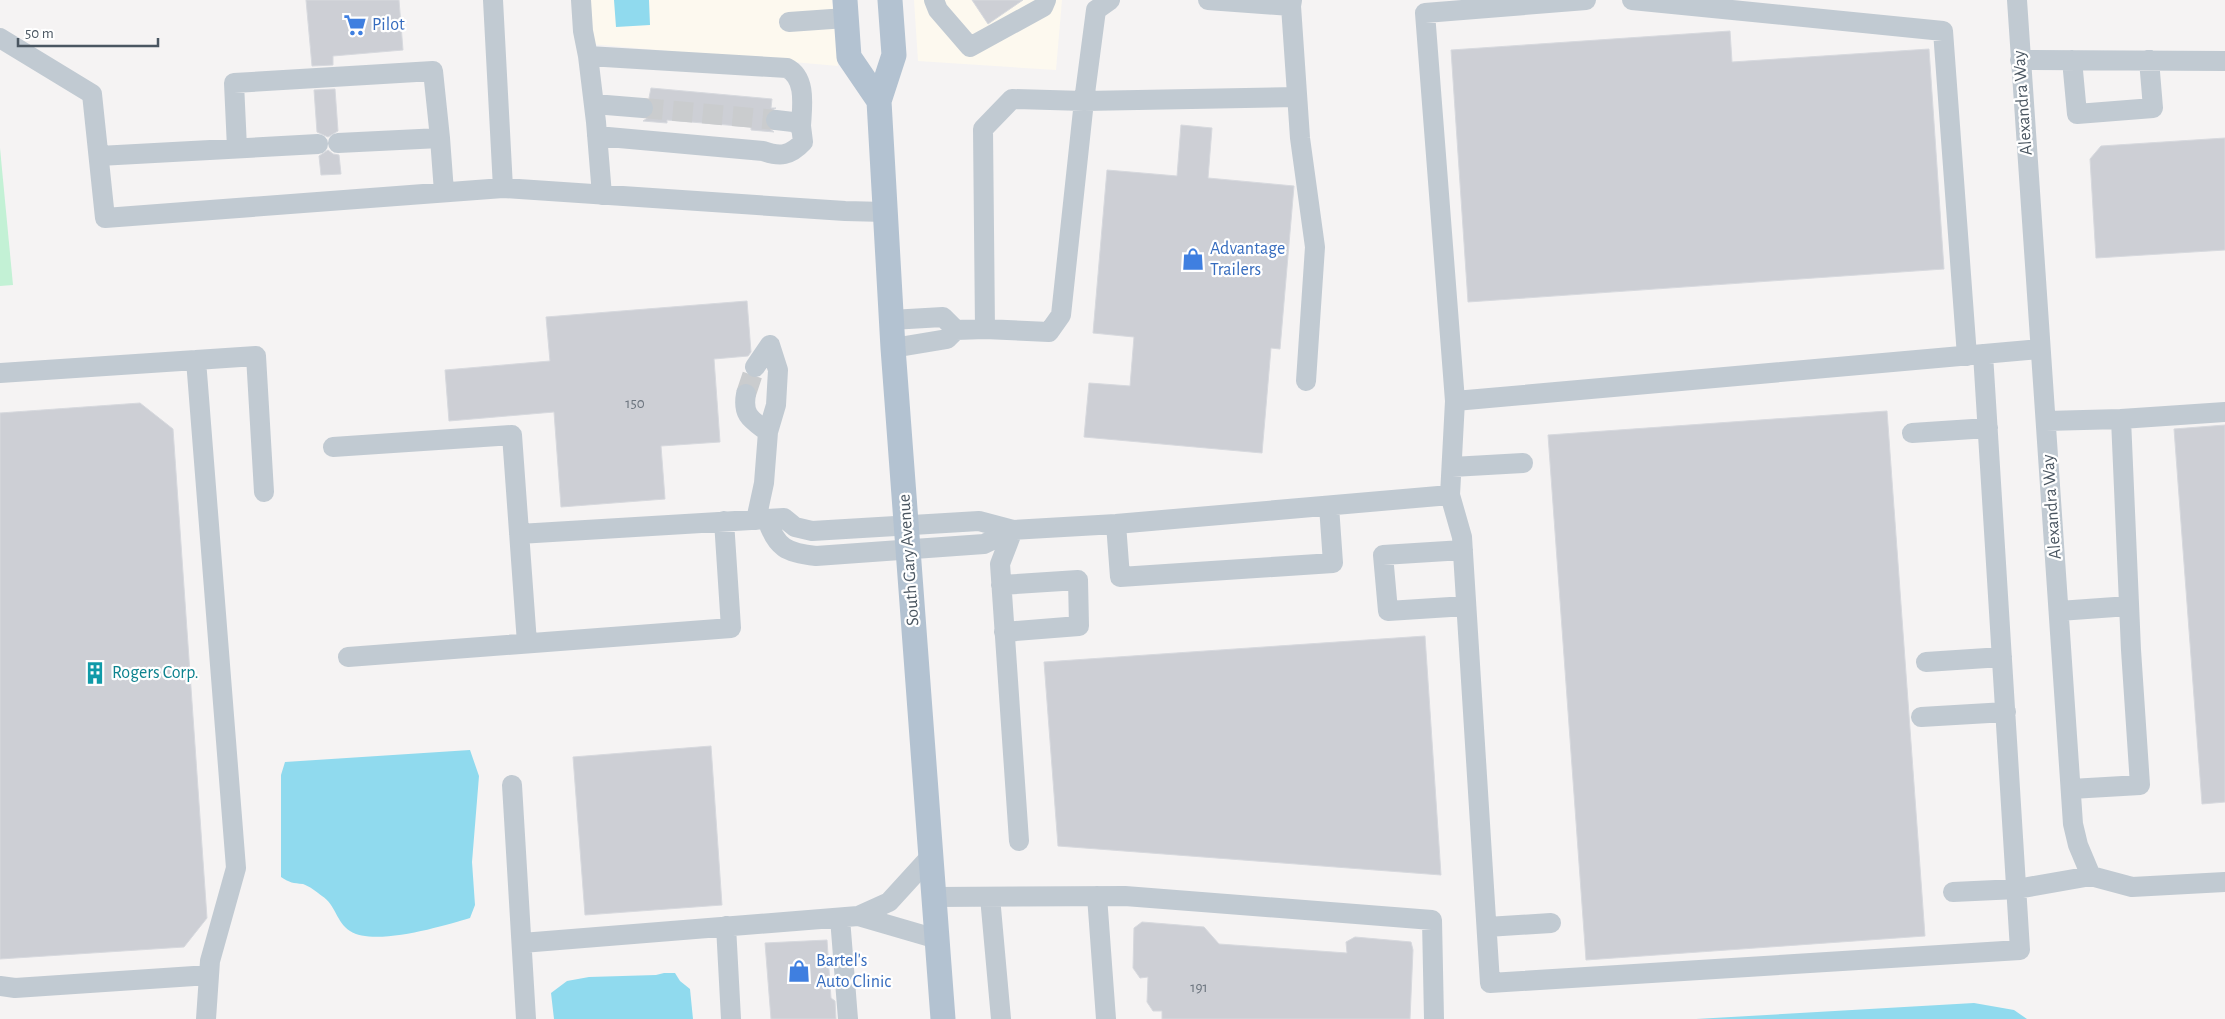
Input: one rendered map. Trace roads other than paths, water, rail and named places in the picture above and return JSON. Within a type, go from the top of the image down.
[{"type":"main road","name":"South Gary Avenue","points":[[890,0],[894,55],[879,101],[891,320],[943,1019]]},
{"type":"main road","points":[[846,9],[849,57],[879,101]]},
{"type":"street","points":[[494,0],[503,188]]},
{"type":"street","points":[[581,0],[583,31],[594,104],[602,195]]},
{"type":"street","points":[[934,0],[938,10],[970,46],[1043,7],[1046,0]]},
{"type":"street","points":[[893,348],[947,340],[956,330],[985,329],[1049,332],[1061,315],[1084,101],[1096,10],[1110,0]]},
{"type":"street","points":[[1208,0],[1292,3],[1300,138],[1315,247],[1306,381]]},
{"type":"street","points":[[1586,0],[1425,13],[1455,402],[1450,495],[1462,537],[1490,983],[2020,950],[1988,428],[1975,355],[1943,31],[1632,0]]},
{"type":"street","name":"Alexandra Way","points":[[2017,0],[2073,824],[2078,845],[2090,876]]},
{"type":"street","points":[[789,22],[846,9]]},
{"type":"street","points":[[0,38],[92,94],[105,218],[503,188],[885,212]]},
{"type":"street","points":[[588,56],[787,68],[794,71],[798,77],[802,107],[801,126],[803,142],[791,154],[784,156],[763,151],[597,136]]},
{"type":"street","points":[[2020,60],[2225,60]]},
{"type":"street","points":[[2072,60],[2077,114],[2153,108],[2149,60]]},
{"type":"street","points":[[237,148],[234,83],[433,71],[444,192]]},
{"type":"street","points":[[985,329],[983,129],[1012,98],[1084,101],[1297,97]]},
{"type":"street","points":[[594,104],[643,108]]},
{"type":"street","points":[[776,120],[793,122],[801,126]]},
{"type":"street","points":[[338,142],[440,138]]},
{"type":"street","points":[[99,156],[318,144]]},
{"type":"street","points":[[891,320],[943,317],[956,330]]},
{"type":"street","points":[[755,366],[770,345],[778,370],[776,405],[768,432],[761,520],[781,546],[794,554],[816,556],[909,551],[984,544],[1013,530]]},
{"type":"street","points":[[1455,402],[2040,349]]},
{"type":"street","points":[[0,373],[256,356],[264,492]]},
{"type":"street","points":[[196,360],[236,868],[210,961],[206,1019]]},
{"type":"street","points":[[746,394],[744,406],[749,418],[768,432]]},
{"type":"street","points":[[2046,421],[2121,419],[2225,412]]},
{"type":"street","points":[[2071,790],[2140,785],[2129,606],[2121,419]]},
{"type":"street","points":[[1912,432],[1988,428]]},
{"type":"street","points":[[334,447],[512,435],[527,643]]},
{"type":"street","points":[[1452,467],[1523,463]]},
{"type":"street","points":[[519,534],[784,518],[795,527],[812,531],[979,521],[1013,530],[1116,524],[1450,495]]},
{"type":"street","points":[[1116,524],[1120,577],[1333,563],[1329,506]]},
{"type":"street","points":[[348,656],[731,628],[724,521]]},
{"type":"street","points":[[1013,530],[1000,564],[1019,841]]},
{"type":"street","points":[[1463,550],[1383,555],[1388,612],[1466,606]]},
{"type":"street","points":[[1001,585],[1078,580],[1080,626],[1004,632]]},
{"type":"street","points":[[2059,612],[2129,606]]},
{"type":"street","points":[[1926,662],[2002,657]]},
{"type":"street","points":[[1921,717],[2006,712]]},
{"type":"street","points":[[512,786],[526,1019]]},
{"type":"street","points":[[522,943],[849,917],[890,902],[931,856]]},
{"type":"street","points":[[1953,892],[2017,889],[2090,876],[2132,887],[2225,882]]},
{"type":"street","points":[[1096,896],[1106,1019]]},
{"type":"street","points":[[934,897],[1125,896],[1432,920],[1434,1019]]},
{"type":"street","points":[[990,897],[1001,1019]]},
{"type":"street","points":[[849,917],[937,939]]},
{"type":"street","points":[[848,1019],[849,917]]},
{"type":"street","points":[[1487,927],[1551,923]]},
{"type":"street","points":[[726,926],[731,1019]]},
{"type":"street","points":[[0,986],[15,988],[209,975]]},
{"type":"water","points":[[614,0],[649,0],[650,25],[616,27]]},
{"type":"water","points":[[470,750],[479,776],[472,862],[475,905],[470,918],[409,934],[375,937],[361,935],[345,927],[327,900],[318,893],[303,884],[281,877],[281,775],[285,762]]},
{"type":"water","points":[[675,973],[680,981],[690,989],[693,1019],[554,1019],[551,993],[567,981],[589,977],[656,975]]},
{"type":"water","points":[[1974,1003],[2014,1010],[2027,1019],[1696,1019]]},
{"type":"tunnel","points":[[643,108],[776,120]]},
{"type":"tunnel","points":[[746,394],[755,367]]},
{"type":"place","name":"Pilot","points":[[355,25]]},
{"type":"place","name":"Advantage Trailers","points":[[1193,259]]},
{"type":"place","name":"Rogers Corp.","points":[[95,673]]},
{"type":"place","name":"Bartel's Auto Clinic","points":[[799,971]]}]
